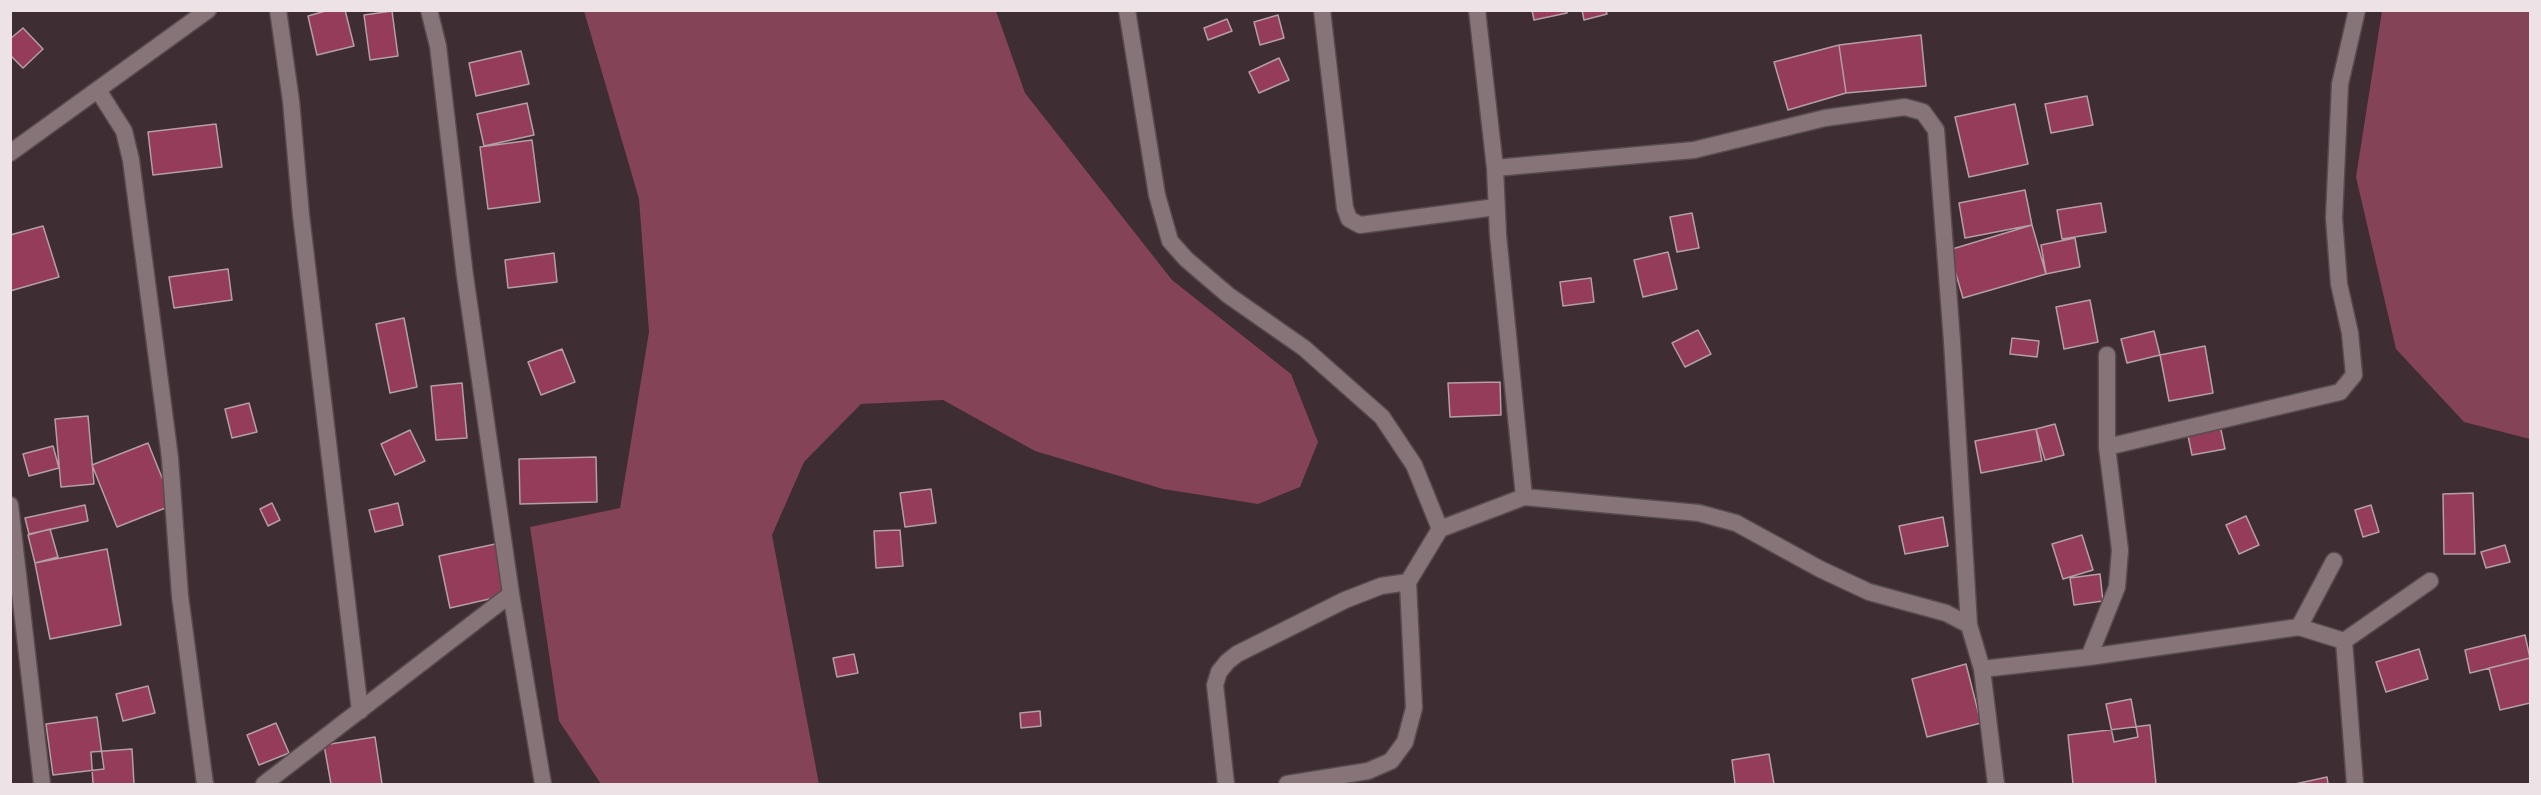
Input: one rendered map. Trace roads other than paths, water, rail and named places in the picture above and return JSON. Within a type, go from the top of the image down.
[{"type":"street","points":[[10,153],[208,10]]},
{"type":"street","points":[[278,10],[291,101],[301,215],[360,711]]},
{"type":"street","points":[[429,10],[441,68],[465,276],[511,594],[543,784]]},
{"type":"street","points":[[1127,10],[1157,195],[1170,241],[1186,260],[1228,295],[1304,348],[1382,417],[1414,465],[1440,529]]},
{"type":"street","points":[[1322,10],[1345,208],[1349,219],[1360,225],[1496,207]]},
{"type":"street","points":[[1477,10],[1495,168],[1496,207],[1524,497]]},
{"type":"street","points":[[2107,447],[2340,392],[2355,375],[2350,333],[2339,284],[2334,218],[2340,84],[2356,10]]},
{"type":"street","points":[[98,90],[124,131],[131,160],[170,458],[180,596],[205,784]]},
{"type":"street","points":[[1495,168],[1694,150],[1825,118],[1905,107],[1923,112],[1936,129],[1952,341],[1969,625],[1982,669],[1996,784]]},
{"type":"street","points":[[2089,657],[2117,587],[2120,550],[2107,447],[2107,355]]},
{"type":"street","points":[[1287,784],[1368,771],[1391,761],[1405,742],[1414,708],[1408,582],[1440,529],[1524,497],[1699,513],[1736,523],[1820,569],[1869,592],[1946,613],[1969,625]]},
{"type":"street","points":[[10,505],[42,784]]},
{"type":"street","points":[[2299,627],[2334,561]]},
{"type":"street","points":[[2344,641],[2430,581]]},
{"type":"street","points":[[1226,784],[1215,685],[1219,672],[1227,662],[1236,654],[1345,600],[1382,586],[1408,582]]},
{"type":"street","points":[[264,784],[511,594]]},
{"type":"street","points":[[1982,669],[2089,657],[2299,627],[2344,641]]},
{"type":"street","points":[[2344,641],[2355,784]]}]
